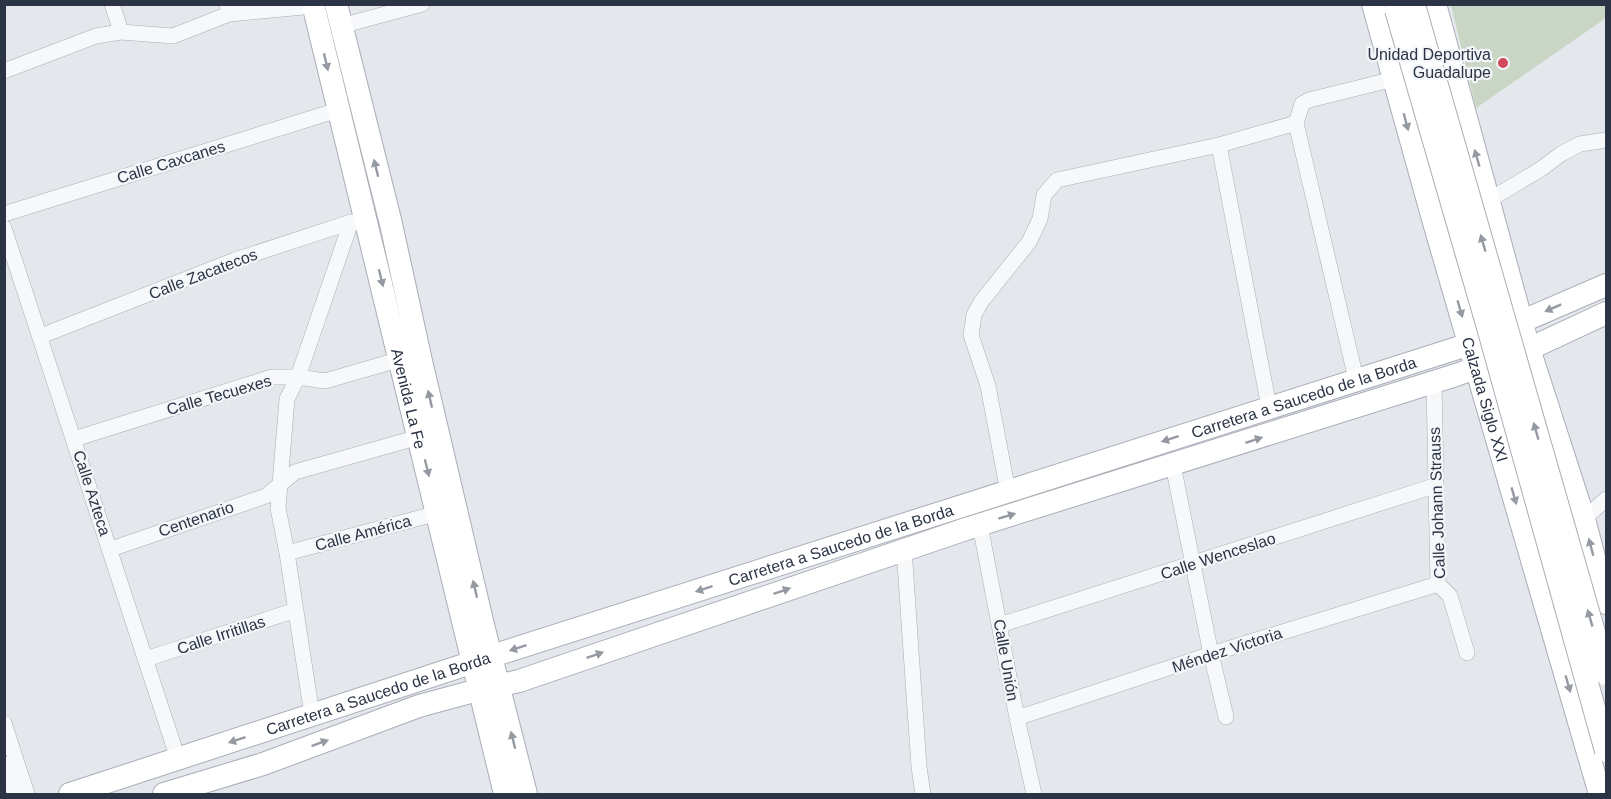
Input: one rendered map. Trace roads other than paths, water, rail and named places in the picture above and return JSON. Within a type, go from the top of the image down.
[{"type":"street","points":[[112,4],[121,32]]},
{"type":"street","points":[[214,4],[228,9],[326,10],[422,4]]},
{"type":"street","name":"Calzada Siglo XXI","points":[[1373,4],[1600,795]]},
{"type":"street","points":[[1435,4],[1529,349],[1584,519],[1606,603]]},
{"type":"street","points":[[1401,6],[1606,674]]},
{"type":"street","name":"Calzada Siglo XXI","points":[[1401,6],[1606,751]]},
{"type":"street","points":[[4,71],[96,36],[121,32],[173,36],[228,9]]},
{"type":"street","name":"Avenida La Fe","points":[[326,10],[338,110],[359,221],[401,359],[438,513],[482,659]]},
{"type":"street","name":"Avenida La Fe","points":[[326,10],[391,224],[489,688],[505,795]]},
{"type":"street","points":[[1356,379],[1296,123],[1302,104],[1309,100],[1394,78]]},
{"type":"street","name":"Calle Caxcanes","points":[[4,214],[338,110]]},
{"type":"street","points":[[1008,492],[988,386],[971,335],[974,315],[981,302],[1029,242],[1040,219],[1044,195],[1048,188],[1058,180],[1219,145],[1296,123]]},
{"type":"street","points":[[1489,201],[1570,149],[1580,144],[1606,140]]},
{"type":"street","points":[[1219,145],[1269,407]]},
{"type":"street","points":[[312,715],[278,508],[287,399],[298,377],[359,221],[391,224]]},
{"type":"street","name":"Calle Zacatecos","points":[[41,336],[235,260],[359,221]]},
{"type":"street","name":"Calle Azteca","points":[[4,228],[178,759]]},
{"type":"street","points":[[1448,267],[1464,274],[1479,273],[1493,268],[1504,260]]},
{"type":"street","name":"Carretera a Saucedo de la Borda","points":[[70,795],[482,659],[1470,344],[1606,285]]},
{"type":"street","name":"Carretera a Saucedo de la Borda","points":[[165,795],[263,764],[419,706],[489,688],[904,549],[1434,383],[1529,349],[1606,313]]},
{"type":"street","name":"Calle Tecuexes","points":[[74,439],[272,377],[298,377],[325,381],[401,359]]},
{"type":"street","name":"Calle Johann Strauss","points":[[1434,383],[1434,486],[1438,584],[1450,596],[1467,653]]},
{"type":"street","points":[[1492,418],[1498,406],[1509,398],[1521,393],[1543,395]]},
{"type":"street","name":"Centenario","points":[[111,549],[266,496],[295,472],[419,437]]},
{"type":"street","points":[[1173,465],[1226,717]]},
{"type":"street","name":"Calle Wenceslao","points":[[1000,625],[1434,486]]},
{"type":"street","points":[[1584,519],[1606,499]]},
{"type":"street","name":"Calle América","points":[[287,553],[438,513]]},
{"type":"street","name":"Calle Unión","points":[[980,525],[1034,795]]},
{"type":"street","points":[[904,549],[919,767],[923,795]]},
{"type":"street","name":"Méndez Victoria","points":[[1017,718],[1211,654],[1438,584]]},
{"type":"street","name":"Calle Irritillas","points":[[146,659],[296,610]]},
{"type":"street","name":"Avenida La Fe","points":[[489,688],[526,795]]},
{"type":"street","points":[[4,723],[27,795]]},
{"type":"street","points":[[4,764],[15,795]]},
{"type":"place","name":"Unidad Deportiva Guadalupe","points":[[1503,63]]}]
